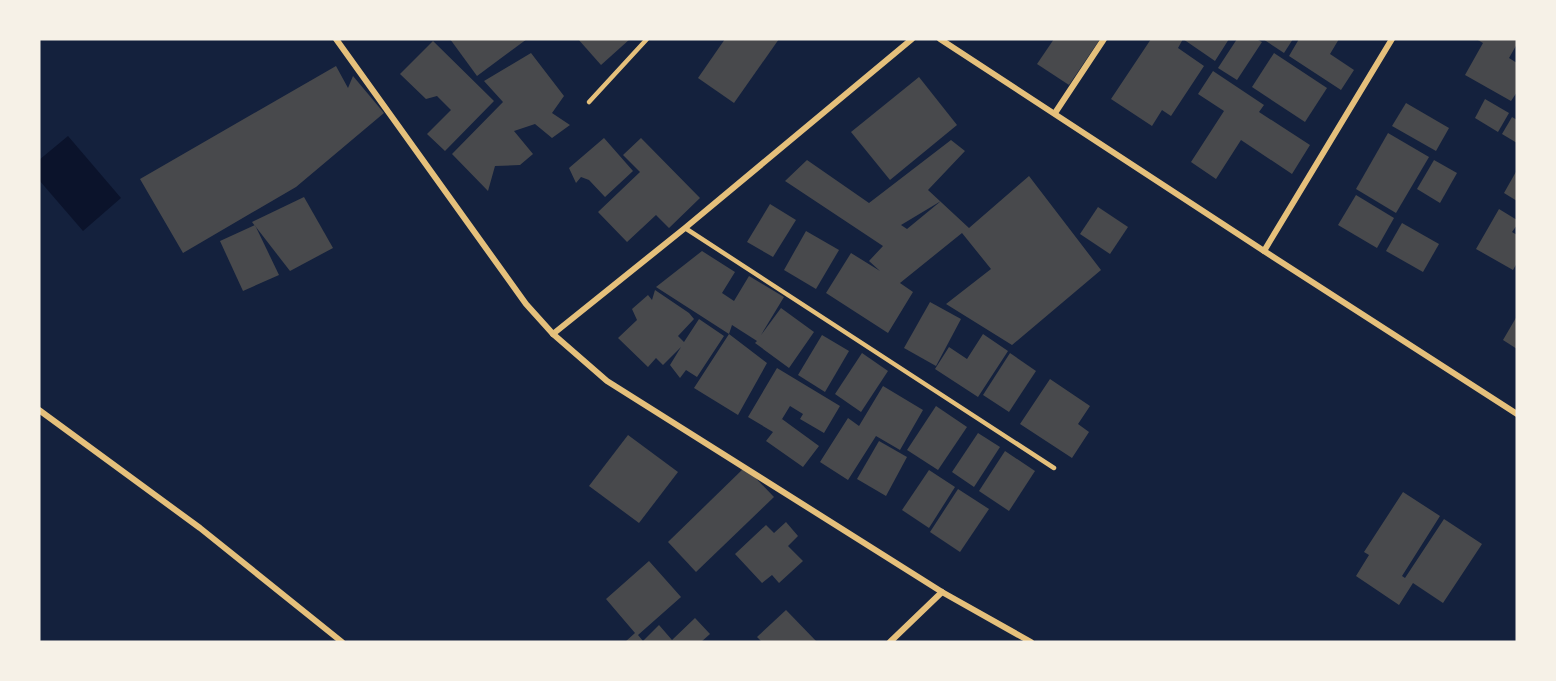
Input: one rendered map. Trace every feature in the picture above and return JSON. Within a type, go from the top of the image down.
[{"type":"street","points":[[336,39],[526,304],[553,334],[607,381],[942,592],[1031,642]]},
{"type":"street","points":[[553,334],[685,228],[912,39]]},
{"type":"street","points":[[940,39],[1517,414]]},
{"type":"street","points":[[1056,114],[1104,39]]},
{"type":"street","points":[[1263,251],[1392,39]]},
{"type":"street","points":[[39,410],[200,528],[342,642]]},
{"type":"street","points":[[890,642],[942,592]]},
{"type":"lane","points":[[589,102],[647,39]]},
{"type":"lane","points":[[685,228],[1054,468]]},
{"type":"water","points":[[68,136],[121,198],[83,231],[39,180],[39,160]]},
{"type":"building","points":[[450,39],[527,39],[477,76]]},
{"type":"building","points":[[578,39],[630,39],[601,65]]},
{"type":"building","points":[[725,39],[779,39],[734,103],[698,78]]},
{"type":"building","points":[[1054,39],[1100,39],[1069,85],[1037,64]]},
{"type":"building","points":[[1151,39],[1183,39],[1178,48],[1204,66],[1171,116],[1162,110],[1152,126],[1111,99]]},
{"type":"building","points":[[1183,39],[1229,39],[1215,61]]},
{"type":"building","points":[[1237,39],[1256,39],[1262,42],[1237,80],[1218,68]]},
{"type":"building","points":[[1263,39],[1293,39],[1284,53]]},
{"type":"building","points":[[1299,39],[1339,39],[1330,54],[1354,70],[1341,90],[1289,56]]},
{"type":"building","points":[[1476,39],[1517,39],[1517,44],[1509,58],[1517,63],[1517,92],[1511,101],[1465,75],[1483,43]]},
{"type":"building","points":[[433,41],[494,101],[445,151],[427,134],[451,110],[437,96],[426,99],[400,74]]},
{"type":"building","points":[[531,53],[564,96],[552,113],[570,125],[552,138],[535,124],[514,131],[533,154],[520,165],[495,166],[488,191],[452,154],[503,102],[484,81]]},
{"type":"building","points":[[1274,53],[1327,88],[1305,122],[1252,87]]},
{"type":"building","points":[[336,66],[348,88],[353,76],[384,113],[296,187],[183,253],[140,179]]},
{"type":"building","points":[[1213,71],[1264,105],[1259,112],[1310,145],[1292,174],[1241,140],[1216,179],[1191,162],[1224,111],[1198,94]]},
{"type":"building","points":[[919,77],[957,125],[890,180],[851,132]]},
{"type":"building","points":[[1485,99],[1509,113],[1498,132],[1475,118]]},
{"type":"building","points":[[1406,103],[1449,128],[1436,151],[1392,126]]},
{"type":"building","points":[[1512,117],[1517,120],[1517,143],[1502,134]]},
{"type":"building","points":[[1388,133],[1429,157],[1396,213],[1356,189]]},
{"type":"building","points":[[604,138],[633,171],[605,197],[589,180],[581,177],[576,183],[569,168]]},
{"type":"building","points":[[641,138],[700,198],[669,228],[656,215],[627,242],[598,212],[640,172],[623,155]]},
{"type":"building","points":[[951,140],[965,151],[928,190],[940,201],[969,228],[1029,176],[1101,270],[1012,345],[946,304],[991,269],[962,233],[900,283],[913,292],[888,333],[826,293],[851,253],[880,271],[869,261],[883,246],[785,181],[807,160],[869,203]],"holes":[[[940,201],[907,229],[901,225]]]},
{"type":"building","points":[[1434,160],[1457,173],[1440,203],[1417,189]]},
{"type":"building","points":[[1517,170],[1517,201],[1504,193]]},
{"type":"building","points":[[1356,195],[1394,218],[1377,248],[1338,225]]},
{"type":"building","points":[[304,197],[333,248],[290,271],[252,222]]},
{"type":"building","points":[[770,204],[796,220],[773,257],[747,242]]},
{"type":"building","points":[[1098,207],[1128,227],[1110,254],[1080,234]]},
{"type":"building","points":[[1499,209],[1517,220],[1517,225],[1512,232],[1517,235],[1517,263],[1513,270],[1476,249]]},
{"type":"building","points":[[1402,223],[1439,244],[1423,272],[1386,251]]},
{"type":"building","points":[[255,225],[279,275],[243,291],[220,241]]},
{"type":"building","points":[[806,231],[839,250],[816,289],[784,270]]},
{"type":"building","points":[[702,251],[735,272],[722,293],[734,301],[749,276],[784,297],[761,335],[781,308],[814,332],[789,368],[755,343],[757,341],[732,325],[729,334],[656,287]]},
{"type":"building","points":[[655,290],[689,313],[694,319],[678,336],[684,342],[699,319],[724,336],[697,377],[686,370],[680,378],[670,365],[681,347],[663,365],[656,358],[648,367],[618,338],[637,320],[632,309],[648,295],[652,300]]},
{"type":"building","points":[[930,302],[961,319],[936,366],[904,348]]},
{"type":"building","points":[[1517,316],[1517,349],[1503,340]]},
{"type":"building","points":[[729,334],[767,363],[738,415],[694,388]]},
{"type":"building","points":[[983,334],[1008,351],[978,397],[935,369],[949,347],[967,359]]},
{"type":"building","points":[[822,335],[849,351],[825,392],[798,375]]},
{"type":"building","points":[[862,353],[888,371],[861,412],[835,394]]},
{"type":"building","points":[[1010,353],[1036,371],[1009,412],[983,395]]},
{"type":"building","points":[[777,368],[840,406],[824,433],[800,419],[803,414],[790,406],[782,419],[819,446],[803,467],[766,441],[773,432],[748,417]]},
{"type":"building","points":[[1050,379],[1090,406],[1078,424],[1089,432],[1072,458],[1020,424]]},
{"type":"building","points":[[883,386],[923,410],[900,450],[876,436],[848,480],[820,462],[848,418],[859,426]]},
{"type":"building","points":[[936,406],[967,427],[938,470],[907,450]]},
{"type":"building","points":[[978,433],[1000,447],[974,487],[952,472]]},
{"type":"building","points":[[628,435],[678,472],[639,523],[589,486]]},
{"type":"building","points":[[879,441],[907,457],[886,496],[857,479]]},
{"type":"building","points":[[1005,451],[1035,471],[1009,511],[979,491]]},
{"type":"building","points":[[745,467],[774,497],[696,572],[668,542]]},
{"type":"building","points":[[929,470],[955,487],[929,528],[902,510]]},
{"type":"building","points":[[958,489],[989,509],[960,552],[930,532]]},
{"type":"building","points":[[1403,492],[1440,516],[1402,576],[1405,578],[1444,519],[1482,544],[1443,603],[1413,583],[1399,605],[1356,576],[1369,555],[1364,552]]},
{"type":"building","points":[[786,522],[798,536],[788,546],[803,561],[779,583],[772,575],[762,583],[735,554],[766,525],[774,533]]},
{"type":"building","points":[[649,561],[681,597],[638,635],[643,641],[659,625],[672,640],[695,618],[710,634],[701,642],[625,642],[635,633],[606,599]]},
{"type":"building","points":[[786,610],[817,642],[762,642],[757,637]]}]
